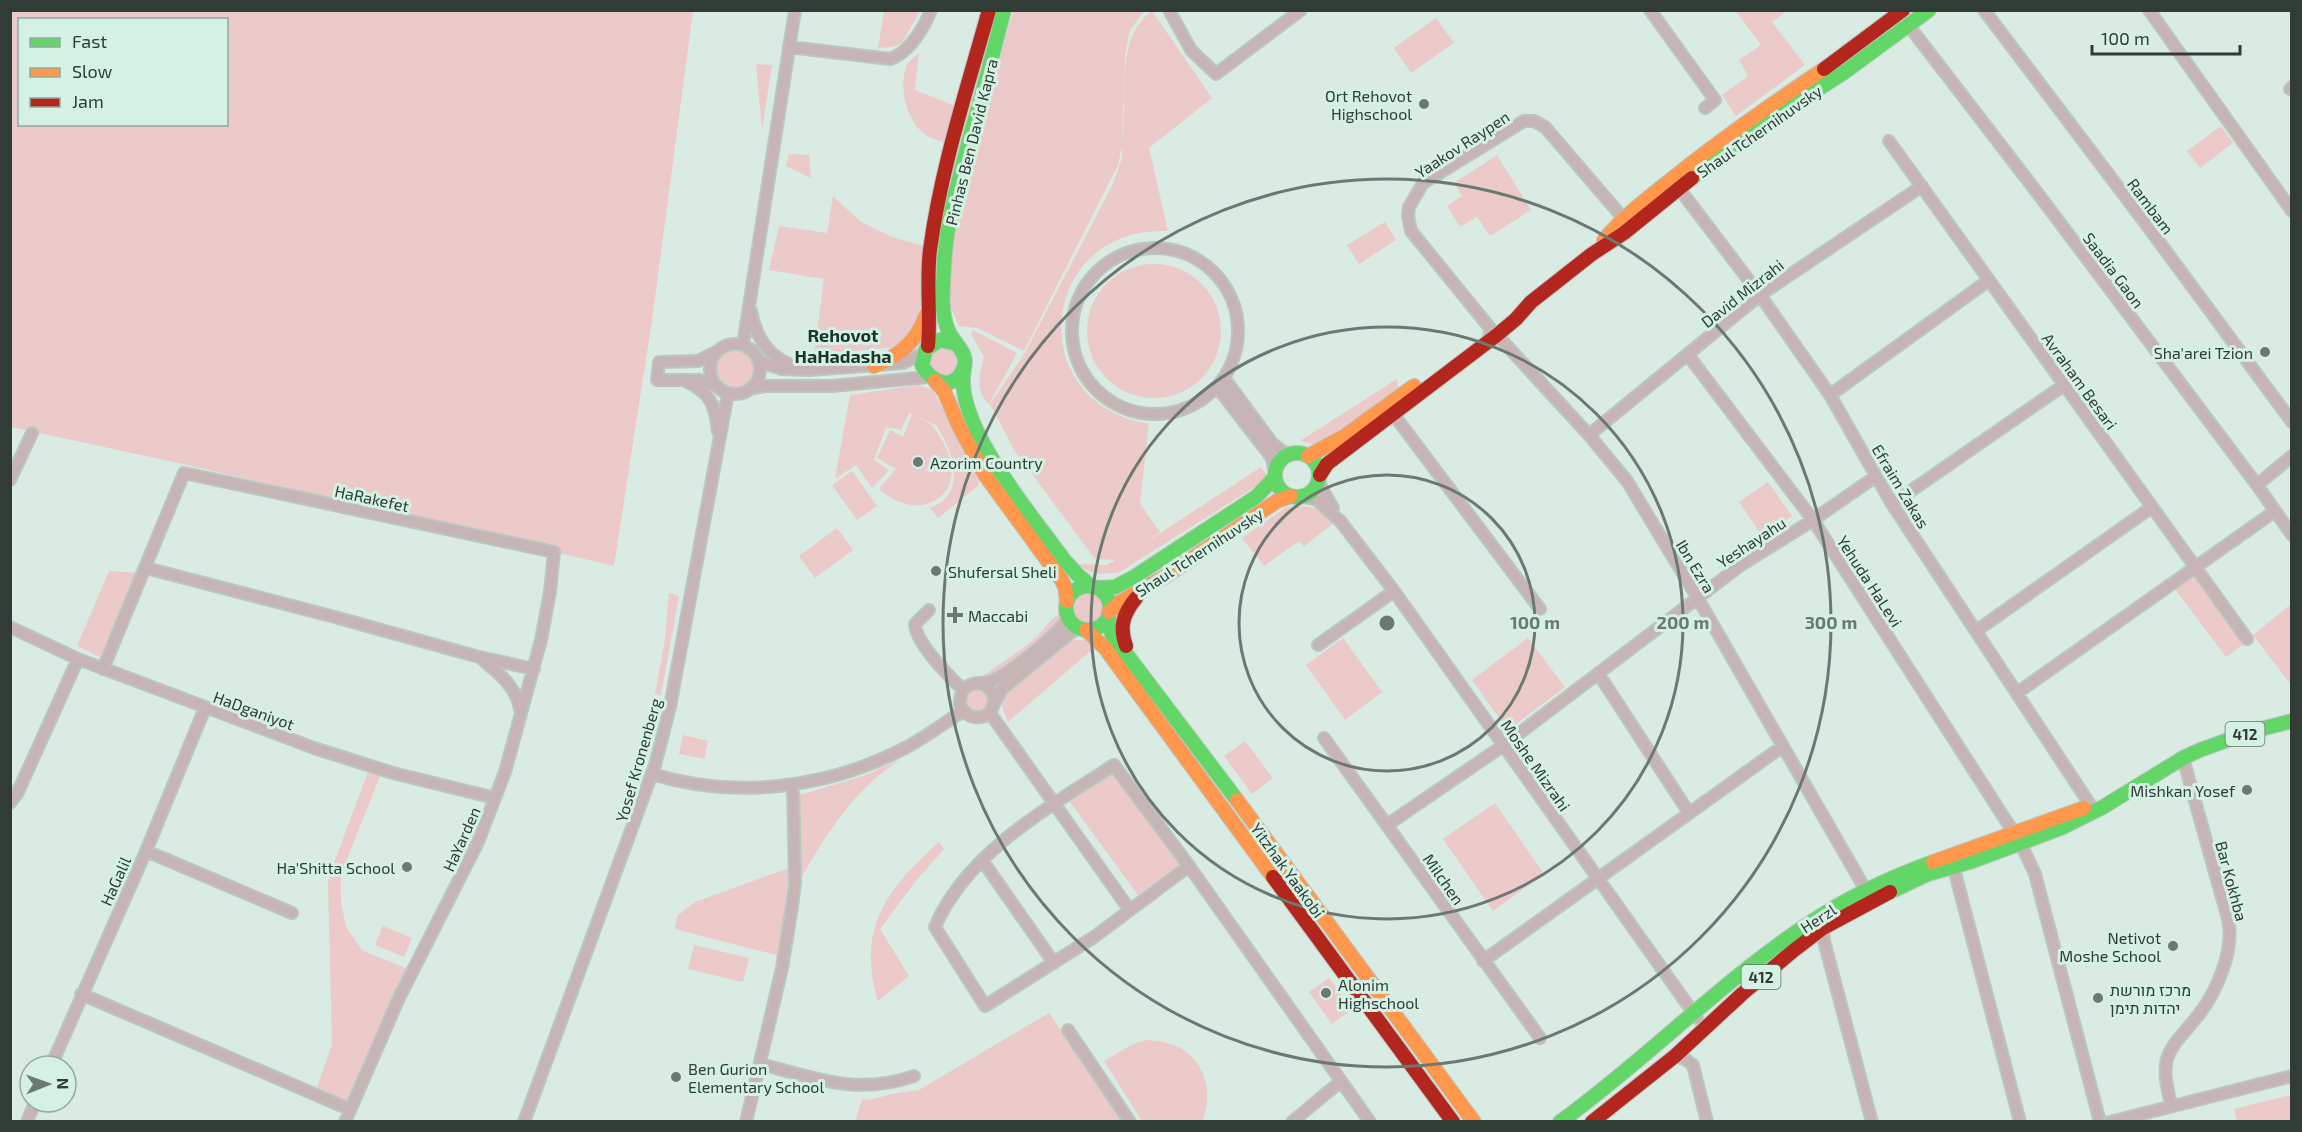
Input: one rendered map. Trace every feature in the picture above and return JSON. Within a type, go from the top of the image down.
[{"type":"main road","name":"Pinhas Ben David Kapra","points":[[926,349],[931,326],[928,294],[930,250],[944,177],[989,10]]},
{"type":"main road","name":"Pinhas Ben David Kapra","points":[[957,344],[948,329],[944,300],[949,225],[957,185],[1004,10]]},
{"type":"main road","points":[[1879,10],[1879,29]]},
{"type":"main road","name":"Shaul Tchernihuvsky","points":[[1320,477],[1327,464],[1394,415],[1492,334],[1513,310],[1530,302],[1592,254],[1624,233],[1736,142],[1844,73],[1929,10]]},
{"type":"main road","points":[[1896,12],[1909,26]]},
{"type":"main road","name":"Shaul Tchernihuvsky","points":[[1592,254],[1623,218],[1742,124],[1879,29],[1896,12]]},
{"type":"main road","points":[[874,366],[893,359],[916,339],[924,322],[928,294]]},
{"type":"main road","name":"Shaul Tchernihuvsky","points":[[1302,455],[1319,453],[1492,334]]},
{"type":"main road","points":[[939,340],[952,341],[957,344],[964,354],[963,396],[983,442],[1009,483],[1068,565],[1084,582],[1106,596],[1110,607],[1109,614],[1102,625],[1083,629],[1068,617],[1065,587],[1061,579],[986,475],[959,426],[944,391],[922,365],[926,349],[939,340]]},
{"type":"main road","points":[[932,379],[942,383],[956,379],[965,367]]},
{"type":"main road","points":[[1302,455],[1316,461],[1320,477],[1313,490],[1296,496],[1280,490],[1275,475],[1280,461],[1285,457],[1302,455]]},
{"type":"main road","name":"Shaul Tchernihuvsky","points":[[1094,587],[1114,587],[1145,570],[1256,497],[1275,475]]},
{"type":"main road","name":"Shaul Tchernihuvsky","points":[[1109,614],[1120,602],[1141,591],[1277,501],[1296,496]]},
{"type":"main road","points":[[1067,601],[1074,591],[1094,587]]},
{"type":"main road","points":[[1136,664],[1122,637],[1120,624],[1124,613],[1141,591]]},
{"type":"main road","name":"Yitzhak Yaakobi","points":[[1109,614],[1112,634],[1474,1122]]},
{"type":"main road","name":"Yitzhak Yaakobi","points":[[1083,629],[1105,648],[1453,1122]]},
{"type":"main road","name":"Herzl","points":[[1560,1122],[1599,1095],[1728,985],[1802,929],[1923,865],[1952,861],[2084,818],[2183,758],[2253,731],[2292,721]]},
{"type":"main road","name":"Herzl","points":[[2018,838],[2122,795]]},
{"type":"main road","name":"Herzl","points":[[1592,1122],[1675,1056],[1770,969],[1869,895]]},
{"type":"street","points":[[743,345],[795,10]]},
{"type":"street","points":[[789,47],[890,59],[909,47],[931,10]]},
{"type":"street","points":[[1170,10],[1191,51],[1216,74],[1302,10]]},
{"type":"street","points":[[1650,10],[1715,100],[1705,108]]},
{"type":"street","name":"Rambam","points":[[1984,10],[2150,229],[2292,422]]},
{"type":"street","points":[[2149,10],[2292,211]]},
{"type":"street","name":"Saadia Gaon","points":[[1909,26],[2042,199],[2292,535]]},
{"type":"street","name":"Yaakov Raypen","points":[[1492,334],[1411,231],[1409,207],[1423,183],[1524,122],[1534,121],[1545,127],[1623,218]]},
{"type":"street","name":"Avraham Besari","points":[[1889,141],[2247,639]]},
{"type":"street","name":"David Mizrahi","points":[[1589,435],[1760,295],[1922,186]]},
{"type":"street","name":"Efraim Zakas","points":[[1678,188],[1760,295],[1830,395],[1892,504],[2091,806]]},
{"type":"street","points":[[1155,247],[1186,253],[1213,270],[1231,295],[1238,324],[1236,349],[1220,383],[1202,400],[1185,409],[1153,415],[1121,407],[1095,389],[1078,362],[1072,330],[1073,314],[1078,298],[1096,271],[1123,253],[1138,248],[1155,247]]},
{"type":"street","points":[[1830,395],[1989,280]]},
{"type":"street","points":[[751,293],[753,322],[766,348],[783,361],[809,370]]},
{"type":"street","name":"Ibn Ezra","points":[[1492,334],[1589,435],[1627,481],[1697,597],[1869,895]]},
{"type":"street","points":[[750,389],[759,376],[758,361],[755,354],[743,345],[726,346],[709,358],[698,361],[659,362],[657,380],[699,380],[717,386],[728,393],[742,393],[765,386],[832,386],[932,379]]},
{"type":"street","points":[[758,361],[774,368],[809,370],[874,366],[903,363],[926,349]]},
{"type":"street","points":[[717,386],[713,379],[711,364],[719,351]]},
{"type":"street","name":"Yehuda HaLevi","points":[[1688,355],[1813,520],[2018,838],[2035,874],[2100,1122]]},
{"type":"street","points":[[682,380],[698,388],[710,399],[717,419],[717,453]]},
{"type":"street","points":[[1220,383],[1272,443],[1283,452],[1302,455]]},
{"type":"street","points":[[1220,383],[1272,458],[1275,475]]},
{"type":"street","points":[[1892,504],[2064,385]]},
{"type":"street","name":"Yosef Kronenberg","points":[[524,1122],[652,774],[670,707],[728,393]]},
{"type":"street","points":[[1394,415],[1540,609]]},
{"type":"street","points":[[10,480],[32,433]]},
{"type":"street","points":[[2257,485],[2292,456]]},
{"type":"street","name":"HaRakefet","points":[[146,568],[184,474],[554,552]]},
{"type":"street","name":"Moshe Mizrahi","points":[[1320,477],[1322,489],[1341,522],[1394,591],[1705,1027]]},
{"type":"street","name":"Yeshayahu","points":[[1387,825],[1504,745],[1697,597],[1875,477]]},
{"type":"street","name":"Moshe Mizrahi","points":[[1296,496],[1317,500],[1341,522]]},
{"type":"street","points":[[1976,631],[2152,507]]},
{"type":"street","points":[[2017,693],[2275,511]]},
{"type":"street","name":"HaYarden","points":[[345,1122],[399,998],[478,842],[505,772],[534,669],[550,592],[554,552]]},
{"type":"street","points":[[103,669],[146,568],[479,657],[534,669]]},
{"type":"street","points":[[1318,645],[1394,591]]},
{"type":"street","points":[[929,610],[915,624],[916,634],[930,654],[963,690]]},
{"type":"street","points":[[1068,617],[1053,635],[1001,676],[982,684],[971,684],[963,690],[960,699],[963,711],[973,718],[990,713],[1002,689],[1069,634],[1083,629]]},
{"type":"street","name":"HaDganiyot","points":[[10,627],[103,669],[367,766],[495,798]]},
{"type":"street","points":[[479,657],[505,679],[515,691],[520,716]]},
{"type":"street","points":[[10,803],[17,794],[78,659]]},
{"type":"street","points":[[1598,673],[1689,813]]},
{"type":"street","points":[[982,684],[991,690],[994,702]]},
{"type":"street","name":"HaGalil","points":[[56,1054],[146,851],[205,708]]},
{"type":"street","points":[[652,774],[702,785],[745,787],[794,785],[830,778],[895,753],[963,711]]},
{"type":"street","points":[[990,713],[1129,909]]},
{"type":"street","name":"Milchen","points":[[1324,738],[1540,1038]]},
{"type":"street","points":[[1483,961],[1783,746]]},
{"type":"street","name":"Bar Kokhba","points":[[2171,1105],[2166,1076],[2169,1055],[2207,1002],[2228,955],[2230,940],[2228,919],[2183,758]]},
{"type":"street","points":[[1189,866],[1094,937],[985,1006],[935,927],[943,908],[982,860],[1054,804],[1114,765],[1189,866],[1244,942],[1370,1122]]},
{"type":"street","points":[[746,1122],[782,968],[792,907],[795,883],[794,785]]},
{"type":"street","points":[[146,851],[292,913]]},
{"type":"street","points":[[982,860],[1054,963]]},
{"type":"street","points":[[1952,861],[2020,1122]]},
{"type":"street","points":[[1823,928],[1824,941],[1872,1122]]},
{"type":"street","points":[[81,994],[350,1109]]},
{"type":"street","points":[[1068,1030],[1130,1122]]},
{"type":"street","points":[[1675,1056],[1693,1065],[1707,1122]]},
{"type":"street","points":[[760,1064],[852,1085],[885,1084],[914,1076]]},
{"type":"street","points":[[2110,1122],[2292,1076]]},
{"type":"street","points":[[1292,1122],[1341,1081]]},
{"type":"shaded area","points":[[11,11],[693,11],[652,320],[614,566],[183,464],[11,427]]},
{"type":"shaded area","points":[[884,11],[920,11],[902,43],[892,47],[878,48]]},
{"type":"shaded area","points":[[1013,11],[1144,11],[1130,30],[1125,55],[1122,141],[1127,53],[1140,23],[1152,11],[1212,98],[1149,148],[1168,231],[1125,237],[1092,256],[1071,285],[1062,318],[1064,353],[1080,385],[1108,410],[1149,424],[1140,504],[1160,532],[1142,545],[1261,467],[1269,478],[1118,573],[1094,574],[1076,564],[1107,565],[1115,560],[1095,559],[1015,451],[990,404],[1023,356],[1112,186],[1122,158],[1122,147],[1118,165],[1024,351],[978,328],[959,326],[948,301],[950,266],[964,183]]},
{"type":"shaded area","points":[[1736,11],[1787,11],[1772,22],[1805,65],[1736,116],[1722,95],[1748,76],[1739,60],[1761,45]]},
{"type":"shaded area","points":[[1436,18],[1454,43],[1411,73],[1394,48]]},
{"type":"shaded area","points":[[919,53],[915,90],[956,106],[947,143],[923,133],[911,118],[905,101],[903,83],[906,67]]},
{"type":"shaded area","points":[[756,64],[772,65],[762,130]]},
{"type":"shaded area","points":[[2221,126],[2233,143],[2200,168],[2187,151]]},
{"type":"shaded area","points":[[789,154],[809,155],[811,178],[786,166]]},
{"type":"shaded area","points":[[1497,155],[1531,210],[1490,236],[1477,217],[1460,227],[1447,206],[1462,196],[1454,183]]},
{"type":"shaded area","points":[[833,196],[861,222],[892,237],[924,246],[922,302],[912,331],[903,342],[894,347],[814,354],[824,279],[769,270],[779,226],[827,233]]},
{"type":"shaded area","points":[[1385,222],[1396,240],[1359,264],[1347,245]]},
{"type":"shaded area","points":[[1154,264],[1180,269],[1202,283],[1216,305],[1221,331],[1216,357],[1202,379],[1180,393],[1154,398],[1128,393],[1106,379],[1092,357],[1087,331],[1092,305],[1106,283],[1128,269]]},
{"type":"shaded area","points":[[973,330],[1017,353],[989,404],[980,388],[984,357],[971,334]]},
{"type":"shaded area","points":[[944,347],[955,351],[959,362],[955,373],[944,377],[933,373],[929,362],[933,351]]},
{"type":"shaded area","points":[[735,348],[750,354],[756,369],[750,384],[735,390],[720,384],[714,369],[720,354]]},
{"type":"shaded area","points":[[1397,379],[1399,393],[1383,407],[1314,444],[1300,441]]},
{"type":"shaded area","points":[[919,385],[933,390],[977,475],[979,485],[938,518],[930,508],[942,501],[950,492],[954,482],[954,471],[948,447],[936,425],[913,415],[933,427],[950,457],[952,474],[948,487],[939,498],[927,504],[912,505],[896,500],[879,489],[896,469],[877,458],[890,430],[903,437],[912,414],[909,413],[901,430],[886,427],[874,460],[889,470],[872,488],[856,465],[835,479],[850,395]]},
{"type":"shaded area","points":[[852,471],[877,506],[857,520],[832,485]]},
{"type":"shaded area","points":[[1768,482],[1792,516],[1763,537],[1739,502]]},
{"type":"shaded area","points":[[1295,505],[1321,509],[1333,524],[1304,546],[1299,541],[1264,566],[1242,538],[1285,508]]},
{"type":"shaded area","points":[[837,528],[853,550],[815,578],[799,556]]},
{"type":"shaded area","points":[[109,571],[138,573],[100,657],[77,646]]},
{"type":"shaded area","points":[[2194,575],[2245,643],[2226,657],[2175,589]]},
{"type":"shaded area","points":[[1089,590],[1101,595],[1106,607],[1101,619],[1089,624],[1077,619],[1072,607],[1077,595]]},
{"type":"shaded area","points":[[669,593],[679,596],[661,695],[655,694],[665,639]]},
{"type":"shaded area","points":[[2291,604],[2291,685],[2253,635]]},
{"type":"shaded area","points":[[1059,614],[1059,621],[1053,634],[996,675],[984,675],[1029,643]]},
{"type":"shaded area","points":[[1343,638],[1382,692],[1345,720],[1306,665]]},
{"type":"shaded area","points":[[1528,638],[1565,687],[1508,730],[1472,680]]},
{"type":"shaded area","points":[[1073,640],[1085,640],[1094,648],[1008,722],[1002,707],[1002,699],[1060,648]]},
{"type":"shaded area","points":[[977,686],[989,693],[990,706],[979,715],[966,709],[964,694]]},
{"type":"shaded area","points":[[683,735],[708,741],[704,759],[679,754]]},
{"type":"shaded area","points":[[1245,741],[1273,778],[1252,794],[1224,756]]},
{"type":"shaded area","points":[[901,759],[856,797],[821,844],[801,878],[800,795],[863,776]]},
{"type":"shaded area","points":[[369,769],[381,774],[341,874],[341,901],[346,927],[363,951],[410,970],[348,1102],[317,1087],[332,1045],[328,883]]},
{"type":"shaded area","points":[[1112,771],[1180,864],[1138,895],[1070,802]]},
{"type":"shaded area","points":[[1495,803],[1544,874],[1493,911],[1443,839]]},
{"type":"shaded area","points":[[939,842],[944,849],[915,882],[880,929],[909,976],[878,1001],[872,975],[871,952],[874,931],[881,912],[904,876]]},
{"type":"shaded area","points":[[789,868],[780,956],[675,929],[677,916],[695,902]]},
{"type":"shaded area","points":[[383,926],[412,938],[404,957],[375,945]]},
{"type":"shaded area","points":[[694,945],[749,958],[743,982],[688,969]]},
{"type":"shaded area","points":[[1329,978],[1352,1009],[1332,1024],[1309,992]]},
{"type":"shaded area","points":[[1049,1013],[1124,1121],[855,1122],[862,1099],[869,1100],[919,1090]]},
{"type":"shaded area","points":[[1145,1040],[1163,1042],[1184,1050],[1199,1067],[1207,1088],[1206,1110],[1202,1121],[1142,1121],[1104,1061],[1133,1044]]},
{"type":"shaded area","points":[[2291,1095],[2291,1121],[2237,1121],[2234,1109]]},
{"type":"traffic: fast","points":[[957,344],[940,340],[926,349],[922,365],[930,376],[942,382],[954,381],[959,377],[965,364],[963,354],[945,323],[943,307],[945,250],[957,185],[1004,10]]},
{"type":"traffic: fast","points":[[1692,178],[1736,142],[1843,73],[1929,10]]},
{"type":"traffic: fast","points":[[964,370],[964,392],[971,417],[983,443],[1017,496],[1065,561],[1092,587]]},
{"type":"traffic: fast","points":[[1297,453],[1306,454],[1313,459],[1318,466],[1319,475],[1318,484],[1313,491],[1306,496],[1297,497],[1288,496],[1281,491],[1276,484],[1275,475],[1276,466],[1281,459],[1288,454],[1297,453]]},
{"type":"traffic: fast","points":[[1097,588],[1115,587],[1134,577],[1256,497],[1275,477]]},
{"type":"traffic: fast","points":[[1088,586],[1103,593],[1110,608],[1103,623],[1088,630],[1073,623],[1066,608],[1073,593],[1088,586]]},
{"type":"traffic: fast","points":[[1108,616],[1112,635],[1237,800]]},
{"type":"traffic: fast","points":[[1890,892],[1928,874],[1973,861],[2061,828],[2103,807],[2200,750],[2253,731],[2292,721]]},
{"type":"traffic: fast","points":[[1560,1122],[1626,1071],[1722,989],[1787,938],[1862,892],[1933,862]]},
{"type":"traffic: slow","points":[[1604,240],[1636,208],[1690,164],[1824,69]]},
{"type":"traffic: slow","points":[[874,366],[900,352],[918,333],[926,315]]},
{"type":"traffic: slow","points":[[935,381],[944,391],[959,426],[985,475],[1061,579],[1067,601]]},
{"type":"traffic: slow","points":[[1308,456],[1345,436],[1414,386]]},
{"type":"traffic: slow","points":[[1109,612],[1120,602],[1166,576],[1277,501],[1291,496]]},
{"type":"traffic: slow","points":[[1086,630],[1105,648],[1273,877]]},
{"type":"traffic: slow","points":[[1237,800],[1474,1122]]},
{"type":"traffic: slow","points":[[1933,862],[2084,808]]},
{"type":"traffic: jam","points":[[928,346],[929,262],[935,219],[955,129],[989,10]]},
{"type":"traffic: jam","points":[[1824,69],[1903,10]]},
{"type":"traffic: jam","points":[[1320,475],[1327,464],[1497,335],[1531,302],[1592,254],[1624,233],[1692,178]]},
{"type":"traffic: jam","points":[[1126,646],[1123,621],[1136,598]]},
{"type":"traffic: jam","points":[[1273,877],[1453,1122]]},
{"type":"traffic: jam","points":[[1592,1122],[1675,1056],[1793,951],[1823,928],[1890,892]]},
{"type":"place","name":"Ort Rehovot Highschool","points":[[1424,104]]},
{"type":"place","name":"Sha'arei Tzion","points":[[2265,352]]},
{"type":"place","name":"Azorim Country","points":[[918,462]]},
{"type":"place","name":"Shufersal Sheli","points":[[936,571]]},
{"type":"place","name":"Maccabi","points":[[955,615]]},
{"type":"place","name":"Mishkan Yosef","points":[[2247,790]]},
{"type":"place","name":"Ha'Shitta School","points":[[407,867]]},
{"type":"place","name":"Netivot Moshe School","points":[[2173,946]]},
{"type":"place","name":"Alonim Highschool","points":[[1326,993]]},
{"type":"place","name":"מרכז מורשת יהדות תימן","points":[[2098,998]]},
{"type":"place","name":"Ben Gurion Elementary School","points":[[676,1077]]},
{"type":"district","name":"Rehovot HaHadasha","points":[[843,345]]}]
